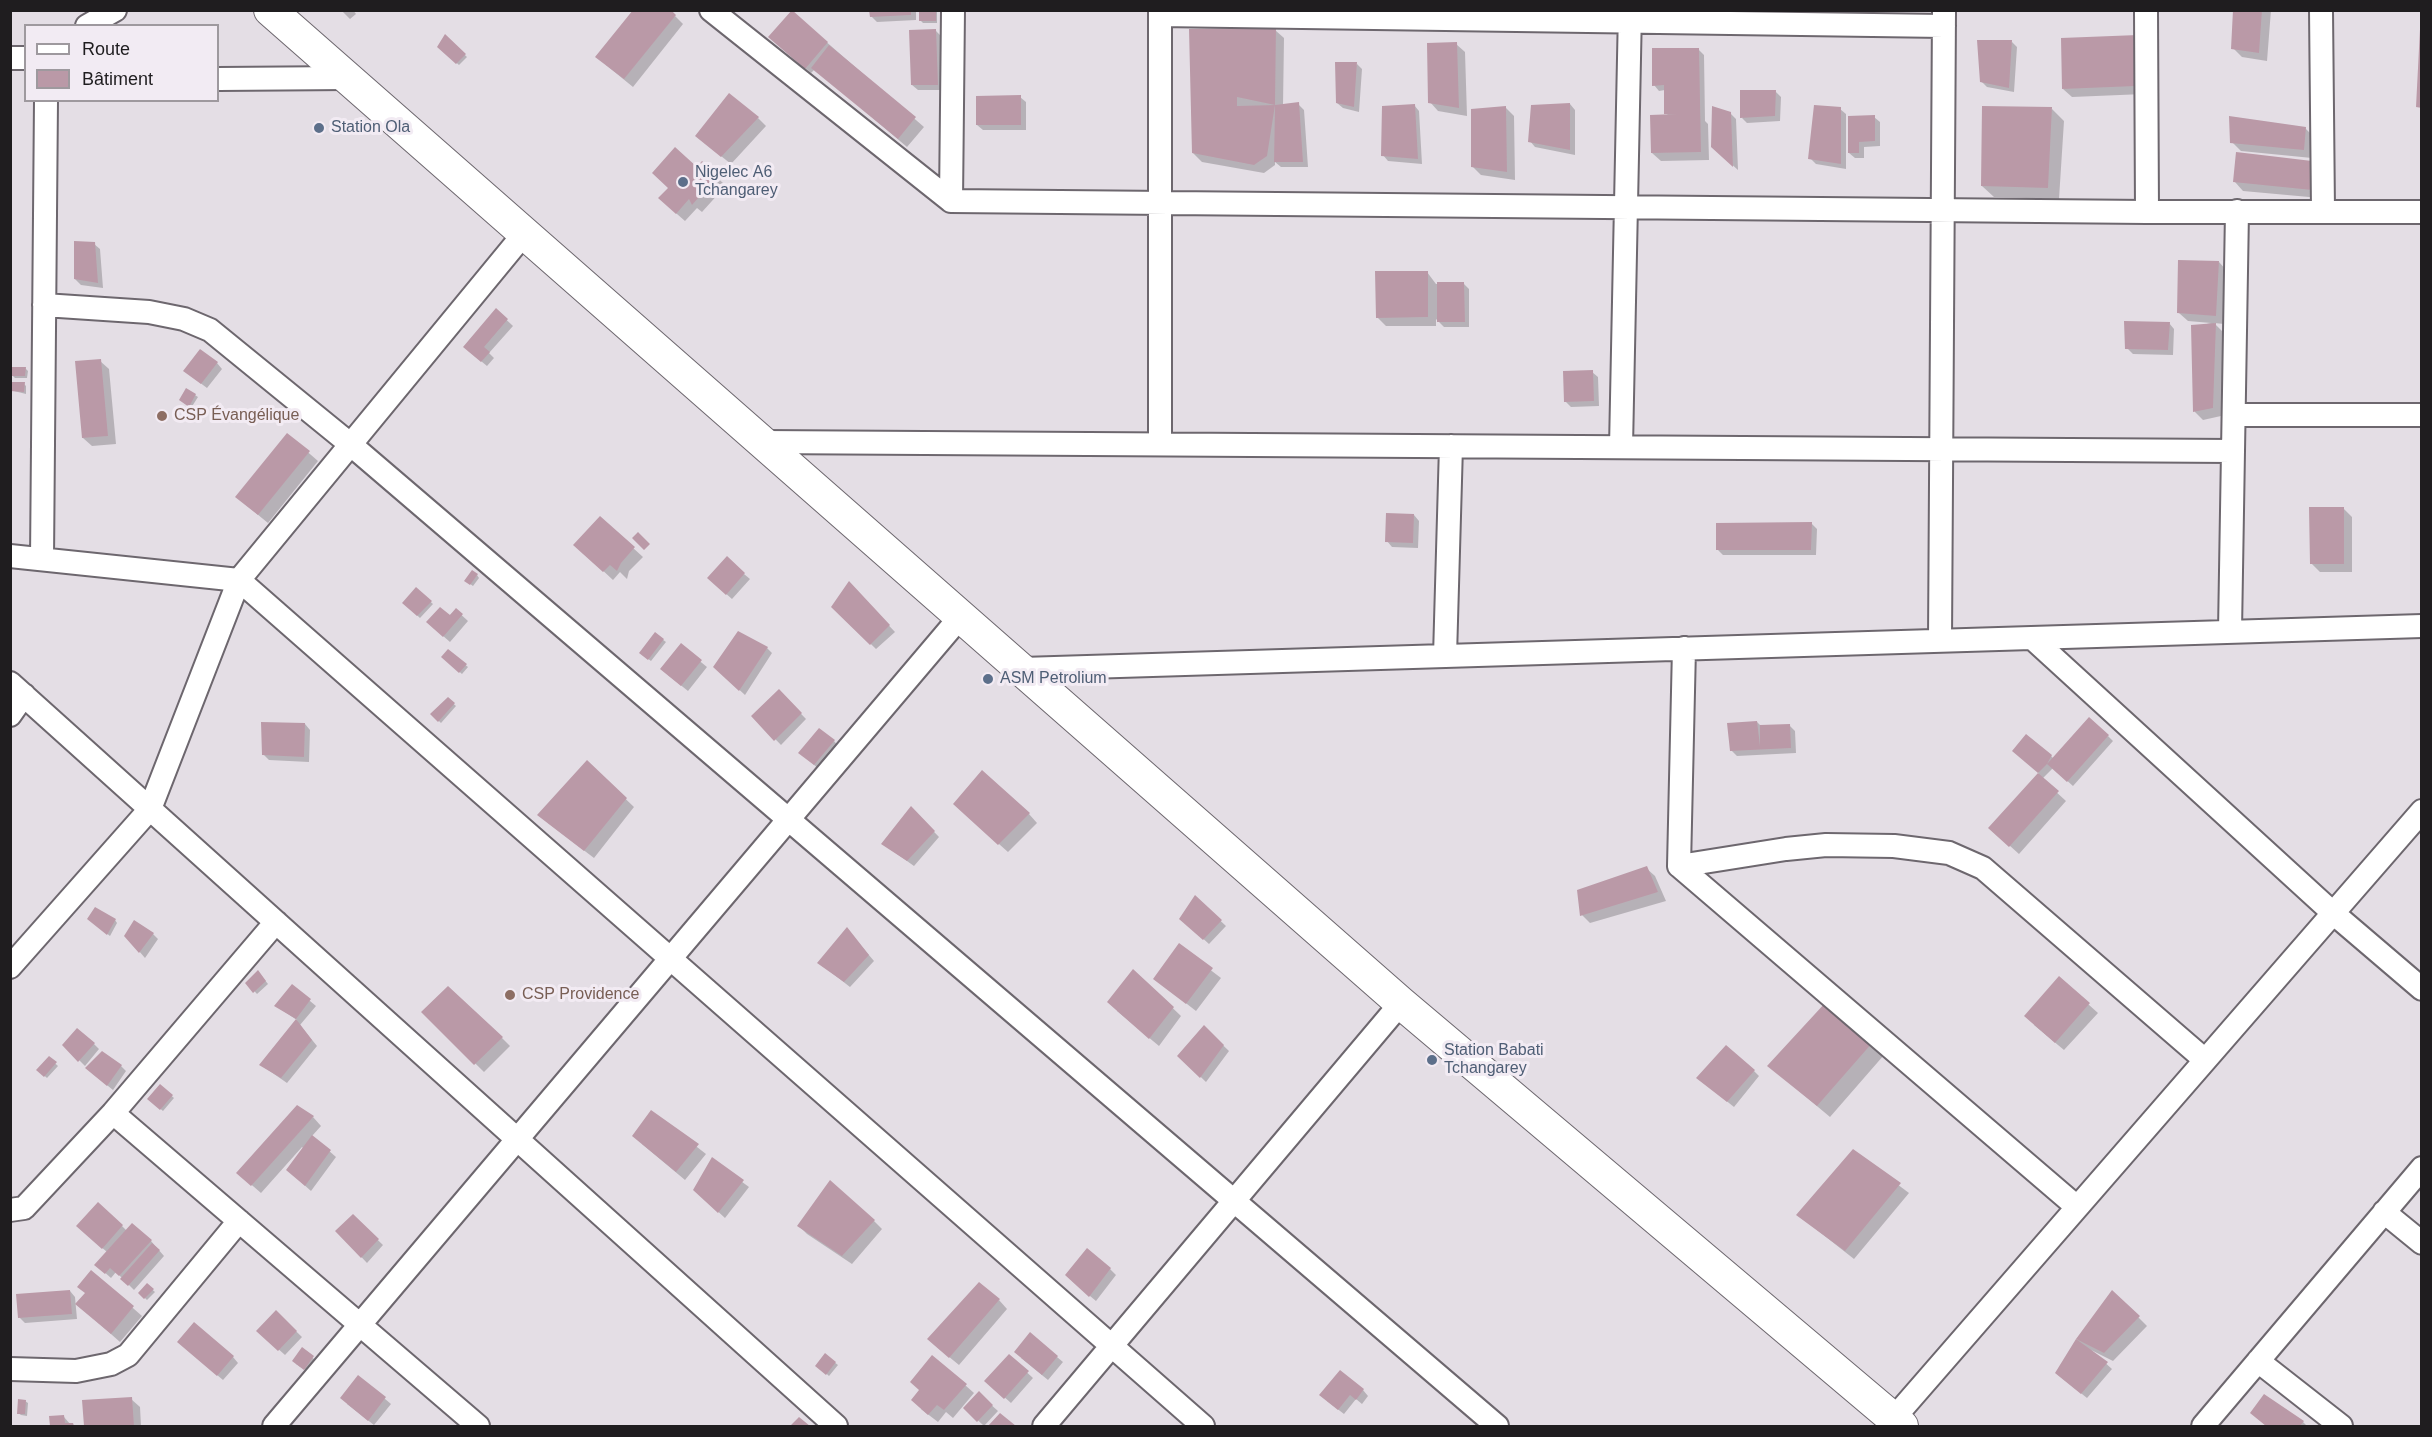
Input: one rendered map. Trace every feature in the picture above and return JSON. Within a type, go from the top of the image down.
[{"type":"main road","points":[[270,10],[1401,1004],[1894,1424]]},
{"type":"street","points":[[90,24],[115,10]]},
{"type":"street","points":[[711,10],[951,201],[1943,208],[2148,212],[2421,212]]},
{"type":"street","points":[[951,201],[953,10]]},
{"type":"street","points":[[2146,10],[2148,212]]},
{"type":"street","points":[[2321,10],[2323,211]]},
{"type":"street","points":[[1160,444],[1160,13],[1944,18],[1940,640]]},
{"type":"street","points":[[1621,447],[1630,16]]},
{"type":"street","points":[[219,79],[348,78]]},
{"type":"street","points":[[42,559],[46,102]]},
{"type":"street","points":[[2230,632],[2237,211]]},
{"type":"street","points":[[10,967],[150,809],[239,580],[524,235]]},
{"type":"street","points":[[44,305],[149,312],[184,319],[210,330],[350,444],[1497,1426]]},
{"type":"street","points":[[2234,415],[2421,415]]},
{"type":"street","points":[[761,442],[2233,451]]},
{"type":"street","points":[[1445,656],[1451,446]]},
{"type":"street","points":[[10,556],[239,580],[1203,1426]]},
{"type":"street","points":[[274,1426],[961,616]]},
{"type":"street","points":[[1022,669],[2421,626]]},
{"type":"street","points":[[2032,638],[2333,913],[2421,989]]},
{"type":"street","points":[[1679,866],[1684,648]]},
{"type":"street","points":[[10,715],[17,689],[837,1426]]},
{"type":"street","points":[[1894,1424],[2205,1060],[2421,812]]},
{"type":"street","points":[[1679,866],[1826,845],[1894,846],[1949,853],[1983,868],[2205,1060]]},
{"type":"street","points":[[1679,866],[2078,1208]]},
{"type":"street","points":[[10,1210],[24,1208],[113,1113],[276,922]]},
{"type":"street","points":[[1044,1426],[1401,1004]]},
{"type":"street","points":[[113,1113],[478,1426]]},
{"type":"street","points":[[2203,1426],[2421,1168]]},
{"type":"street","points":[[2384,1212],[2421,1243]]},
{"type":"street","points":[[10,1369],[76,1371],[111,1364],[128,1355],[239,1221]]},
{"type":"street","points":[[2258,1361],[2340,1426]]},
{"type":"building","points":[[633,10],[671,10],[676,15],[624,79],[595,57]]},
{"type":"building","points":[[792,10],[828,42],[805,69],[768,37]]},
{"type":"building","points":[[869,10],[911,10],[911,15],[870,17]]},
{"type":"building","points":[[919,10],[936,10],[936,21],[919,21]]},
{"type":"building","points":[[2233,10],[2262,10],[2259,53],[2231,49]]},
{"type":"building","points":[[1276,28],[1275,105],[1267,156],[1254,165],[1192,153],[1189,29]],"holes":[[[1237,97],[1275,105],[1237,106]]]},
{"type":"building","points":[[936,29],[938,85],[911,85],[909,30]]},
{"type":"building","points":[[2420,29],[2422,29],[2422,108],[2416,107]]},
{"type":"building","points":[[445,34],[466,54],[456,64],[437,47]]},
{"type":"building","points":[[2138,35],[2136,86],[2062,89],[2061,38]]},
{"type":"building","points":[[1977,40],[2012,40],[2009,88],[1980,82]]},
{"type":"building","points":[[1457,42],[1459,108],[1428,103],[1427,43]]},
{"type":"building","points":[[829,45],[916,117],[898,139],[811,68]]},
{"type":"building","points":[[1652,48],[1699,48],[1701,152],[1651,153],[1650,115],[1676,114],[1664,114],[1664,85],[1652,86]]},
{"type":"building","points":[[1335,62],[1357,62],[1354,107],[1336,103]]},
{"type":"building","points":[[1740,90],[1776,90],[1775,116],[1740,118]]},
{"type":"building","points":[[729,93],[759,117],[721,157],[695,136]]},
{"type":"building","points":[[1021,95],[1021,125],[976,125],[976,96]]},
{"type":"building","points":[[1299,102],[1303,162],[1274,162],[1275,105]]},
{"type":"building","points":[[1570,103],[1570,150],[1528,142],[1531,105]]},
{"type":"building","points":[[1415,104],[1418,159],[1381,156],[1382,106]]},
{"type":"building","points":[[1814,105],[1841,107],[1841,164],[1808,159]]},
{"type":"building","points":[[1506,106],[1507,172],[1471,167],[1471,109]]},
{"type":"building","points":[[1712,106],[1731,112],[1733,167],[1711,147]]},
{"type":"building","points":[[1982,106],[2052,107],[2048,188],[1981,186]]},
{"type":"building","points":[[1875,115],[1875,141],[1859,142],[1859,153],[1848,153],[1848,116]]},
{"type":"building","points":[[2229,116],[2306,127],[2304,150],[2230,143]]},
{"type":"building","points":[[675,147],[697,167],[702,161],[715,173],[710,179],[713,181],[692,205],[689,199],[676,214],[658,198],[668,188],[652,173]]},
{"type":"building","points":[[2236,152],[2312,161],[2312,190],[2233,182]]},
{"type":"building","points":[[74,241],[95,242],[98,283],[74,279]]},
{"type":"building","points":[[2178,260],[2219,261],[2216,316],[2177,313]]},
{"type":"building","points":[[1375,271],[1428,271],[1428,317],[1376,318]]},
{"type":"building","points":[[1437,282],[1464,282],[1465,322],[1437,322]]},
{"type":"building","points":[[496,308],[508,319],[484,347],[490,352],[481,362],[463,347]]},
{"type":"building","points":[[2124,321],[2170,322],[2168,350],[2125,349]]},
{"type":"building","points":[[2216,323],[2213,408],[2193,412],[2191,325]]},
{"type":"building","points":[[200,349],[218,362],[201,384],[183,371]]},
{"type":"building","points":[[101,359],[108,436],[82,438],[75,361]]},
{"type":"building","points":[[11,367],[26,367],[25,376],[11,376]]},
{"type":"building","points":[[1593,370],[1594,401],[1564,402],[1563,371]]},
{"type":"building","points":[[10,382],[25,382],[24,392],[10,391]]},
{"type":"building","points":[[186,388],[196,394],[189,407],[179,400]]},
{"type":"building","points":[[287,433],[310,451],[258,515],[235,497]]},
{"type":"building","points":[[2309,507],[2344,507],[2344,564],[2310,564]]},
{"type":"building","points":[[1386,513],[1414,514],[1413,543],[1385,542]]},
{"type":"building","points":[[600,516],[635,547],[617,571],[610,565],[603,572],[573,545]]},
{"type":"building","points":[[1812,522],[1811,550],[1716,550],[1716,523]]},
{"type":"building","points":[[638,532],[650,544],[644,550],[632,538]]},
{"type":"building","points":[[727,556],[745,573],[726,595],[707,578]]},
{"type":"building","points":[[472,570],[478,574],[470,585],[464,581]]},
{"type":"building","points":[[849,581],[890,625],[870,645],[831,607]]},
{"type":"building","points":[[416,587],[432,601],[417,616],[402,603]]},
{"type":"building","points":[[440,607],[450,615],[456,608],[463,614],[443,637],[426,622]]},
{"type":"building","points":[[738,631],[768,647],[739,691],[713,667]]},
{"type":"building","points":[[655,632],[664,639],[648,660],[639,653]]},
{"type":"building","points":[[681,643],[702,660],[681,686],[660,669]]},
{"type":"building","points":[[448,649],[467,664],[459,673],[441,657]]},
{"type":"building","points":[[779,689],[802,713],[774,741],[751,716]]},
{"type":"building","points":[[448,697],[455,703],[438,722],[430,714]]},
{"type":"building","points":[[2089,717],[2109,735],[2067,782],[2047,764]]},
{"type":"building","points":[[1757,721],[1760,746],[1760,725],[1790,724],[1791,748],[1730,751],[1727,723]]},
{"type":"building","points":[[261,722],[305,723],[304,757],[262,755]]},
{"type":"building","points":[[819,728],[835,740],[814,765],[798,753]]},
{"type":"building","points":[[2026,734],[2052,755],[2038,773],[2012,751]]},
{"type":"building","points":[[587,760],[627,798],[584,851],[537,815]]},
{"type":"building","points":[[982,770],[1030,813],[998,845],[953,804]]},
{"type":"building","points":[[2038,773],[2059,791],[2009,847],[1988,828]]},
{"type":"building","points":[[911,806],[935,831],[907,861],[881,844]]},
{"type":"building","points":[[1647,866],[1658,892],[1580,916],[1577,890]]},
{"type":"building","points":[[1195,895],[1222,920],[1203,940],[1179,919]]},
{"type":"building","points":[[95,907],[116,919],[107,935],[87,919]]},
{"type":"building","points":[[134,920],[154,933],[139,953],[124,936]]},
{"type":"building","points":[[847,927],[869,955],[844,982],[817,963]]},
{"type":"building","points":[[1179,943],[1213,968],[1186,1004],[1153,979]]},
{"type":"building","points":[[1133,969],[1174,1007],[1149,1039],[1107,1002]]},
{"type":"building","points":[[258,970],[266,981],[253,993],[245,983]]},
{"type":"building","points":[[2059,976],[2090,1003],[2055,1043],[2024,1016]]},
{"type":"building","points":[[292,984],[311,999],[296,1019],[274,1006]]},
{"type":"building","points":[[448,986],[503,1037],[474,1065],[421,1012]]},
{"type":"building","points":[[1826,1002],[1873,1042],[1817,1106],[1767,1066]]},
{"type":"building","points":[[296,1019],[312,1040],[281,1078],[259,1065]]},
{"type":"building","points":[[1204,1025],[1224,1045],[1200,1078],[1177,1056]]},
{"type":"building","points":[[77,1028],[95,1043],[78,1062],[62,1045]]},
{"type":"building","points":[[1726,1045],[1755,1070],[1727,1102],[1696,1078]]},
{"type":"building","points":[[102,1051],[122,1065],[107,1086],[85,1068]]},
{"type":"building","points":[[49,1056],[57,1062],[44,1077],[36,1070]]},
{"type":"building","points":[[160,1084],[173,1095],[160,1110],[147,1099]]},
{"type":"building","points":[[297,1105],[314,1116],[251,1186],[236,1173]]},
{"type":"building","points":[[651,1110],[699,1144],[676,1172],[632,1136]]},
{"type":"building","points":[[312,1135],[331,1150],[305,1186],[286,1170]]},
{"type":"building","points":[[1853,1149],[1901,1183],[1845,1251],[1796,1215]]},
{"type":"building","points":[[712,1157],[744,1180],[718,1213],[693,1190]]},
{"type":"building","points":[[830,1180],[875,1220],[842,1256],[797,1226]]},
{"type":"building","points":[[98,1202],[123,1225],[102,1249],[76,1226]]},
{"type":"building","points":[[353,1214],[379,1239],[361,1258],[335,1231]]},
{"type":"building","points":[[132,1223],[152,1240],[119,1276],[110,1268],[105,1274],[94,1265]]},
{"type":"building","points":[[152,1243],[160,1250],[128,1286],[120,1279]]},
{"type":"building","points":[[1087,1248],[1111,1268],[1089,1297],[1065,1275]]},
{"type":"building","points":[[91,1270],[134,1306],[111,1334],[75,1304],[85,1293],[77,1287]]},
{"type":"building","points":[[979,1282],[1000,1299],[949,1358],[927,1339]]},
{"type":"building","points":[[147,1283],[154,1289],[144,1299],[138,1293]]},
{"type":"building","points":[[70,1290],[72,1314],[18,1318],[16,1294]]},
{"type":"building","points":[[2112,1290],[2140,1316],[2104,1353],[2076,1339]]},
{"type":"building","points":[[276,1310],[297,1331],[278,1351],[256,1331]]},
{"type":"building","points":[[194,1322],[234,1356],[217,1376],[177,1342]]},
{"type":"building","points":[[1030,1332],[1058,1356],[1042,1375],[1014,1352]]},
{"type":"building","points":[[2076,1339],[2108,1362],[2081,1394],[2055,1373]]},
{"type":"building","points":[[302,1347],[314,1356],[304,1370],[292,1361]]},
{"type":"building","points":[[825,1353],[836,1362],[826,1375],[815,1366]]},
{"type":"building","points":[[1009,1354],[1029,1371],[1004,1399],[984,1381]]},
{"type":"building","points":[[932,1355],[967,1384],[944,1410],[937,1405],[928,1415],[911,1400],[919,1390],[910,1382]]},
{"type":"building","points":[[1340,1370],[1364,1389],[1356,1400],[1350,1395],[1338,1410],[1319,1395]]},
{"type":"building","points":[[358,1375],[386,1397],[368,1421],[340,1398]]},
{"type":"building","points":[[979,1391],[993,1405],[977,1422],[963,1408]]},
{"type":"building","points":[[2264,1394],[2304,1421],[2300,1426],[2266,1426],[2250,1413]]},
{"type":"building","points":[[132,1397],[134,1426],[84,1426],[82,1400]]},
{"type":"building","points":[[18,1399],[26,1400],[25,1414],[17,1414]]},
{"type":"building","points":[[1000,1413],[1016,1426],[988,1426]]},
{"type":"building","points":[[64,1415],[65,1423],[73,1423],[74,1426],[50,1426],[49,1416]]},
{"type":"building","points":[[799,1417],[810,1426],[790,1426]]},
{"type":"place","name":"Station Ola","points":[[319,128]]},
{"type":"place","name":"Nigelec A6 Tchangarey","points":[[683,182]]},
{"type":"place","name":"CSP Évangélique","points":[[162,416]]},
{"type":"place","name":"ASM Petrolium","points":[[988,679]]},
{"type":"place","name":"CSP Providence","points":[[510,995]]},
{"type":"place","name":"Station Babati Tchangarey","points":[[1432,1060]]}]
